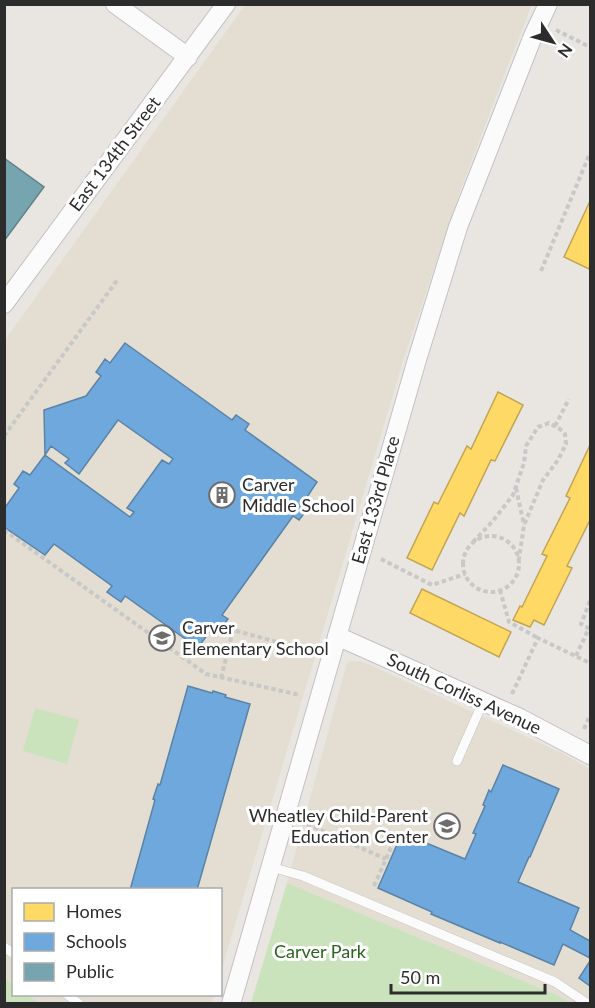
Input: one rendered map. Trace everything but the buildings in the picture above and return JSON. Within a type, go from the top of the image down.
[{"type":"street","points":[[115,4],[188,57]]},
{"type":"street","name":"East 134th Street","points":[[4,304],[226,4]]},
{"type":"street","name":"East 133rd Place","points":[[231,1004],[416,363],[458,227],[533,36],[548,4]]},
{"type":"street","name":"South Corliss Avenue","points":[[337,636],[520,718],[591,755]]},
{"type":"lane","points":[[457,761],[483,702]]},
{"type":"lane","points":[[270,867],[303,876],[555,982],[588,1004]]},
{"type":"path","points":[[555,30],[591,47]]},
{"type":"path","points":[[541,271],[591,153]]},
{"type":"path","points":[[4,436],[118,279]]},
{"type":"path","points":[[555,426],[569,399]]},
{"type":"path","points":[[549,423],[555,426],[565,434],[566,444],[558,460],[543,480],[524,525],[517,574],[507,586],[500,590],[479,589],[465,574],[465,554],[468,547],[513,495],[524,463],[526,446],[538,427],[549,423]]},
{"type":"path","points":[[516,488],[524,525]]},
{"type":"path","points":[[4,530],[206,674],[300,695]]},
{"type":"path","points":[[473,542],[489,536],[505,539],[512,544],[519,560]]},
{"type":"path","points":[[381,559],[432,585],[465,574]]},
{"type":"path","points":[[500,590],[509,622],[591,663]]},
{"type":"path","points":[[576,656],[590,628],[581,624],[591,601]]},
{"type":"path","points":[[221,678],[232,630],[314,652]]},
{"type":"path","points":[[512,693],[538,638]]},
{"type":"path","points":[[584,729],[591,715]]},
{"type":"path","points":[[307,824],[386,859]]},
{"type":"path","points":[[374,886],[398,832]]},
{"type":"shaded area","name":"Carver Elementary School","points":[[245,5],[532,5],[461,189],[404,358],[222,969],[222,888],[12,888],[12,984],[5,978],[5,340]]},
{"type":"shaded area","name":"Wheatley Child-Parent Education Center","points":[[348,662],[366,663],[562,753],[590,769],[590,1003],[570,1003],[557,995],[287,883],[346,666]]},
{"type":"shaded area","points":[[28,996],[214,996],[211,1004],[39,1004]]},
{"type":"green space","points":[[35,708],[79,720],[67,764],[23,751]]},
{"type":"green space","name":"Carver Park","points":[[287,883],[557,995],[570,1003],[251,1003]]},
{"type":"green space","points":[[5,978],[12,984],[12,996],[28,996],[39,1003],[5,1003]]},
{"type":"place","name":"Carver Middle School","points":[[222,495]]},
{"type":"place","name":"Carver Elementary School","points":[[162,638]]},
{"type":"place","name":"Wheatley Child-Parent Education Center","points":[[447,826]]}]
